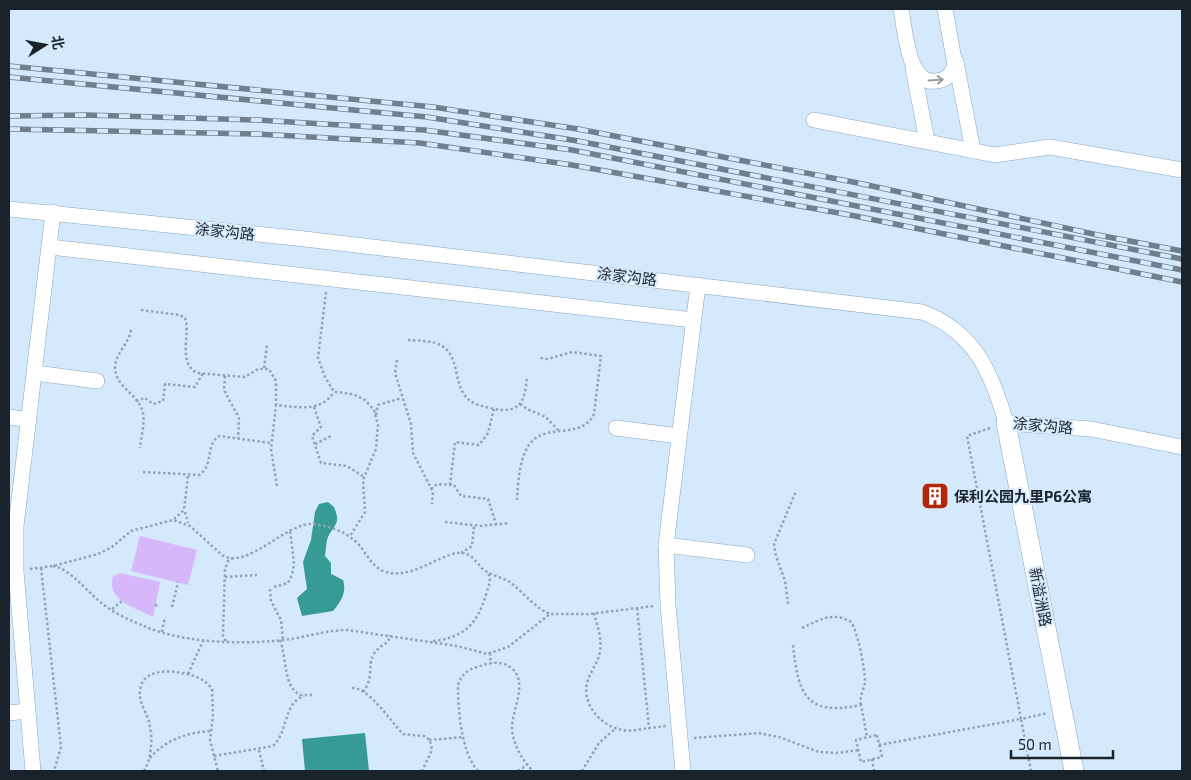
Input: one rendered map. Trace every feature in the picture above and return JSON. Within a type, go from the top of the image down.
[{"type":"street","points":[[901,9],[927,141]]},
{"type":"street","points":[[945,9],[974,151]]},
{"type":"street","points":[[912,64],[917,74],[924,80],[934,82],[944,80],[952,73],[955,57]]},
{"type":"street","points":[[814,120],[995,155],[1050,147],[1066,148],[1182,170]]},
{"type":"street","name":"涂家沟路","points":[[9,209],[53,212],[922,312],[940,319],[954,328],[978,354],[999,396],[1006,423],[1091,429],[1182,447]]},
{"type":"street","points":[[33,771],[16,564],[16,526],[53,212]]},
{"type":"street","points":[[50,247],[693,320]]},
{"type":"street","points":[[683,771],[668,605],[666,545],[698,285]]},
{"type":"street","points":[[34,373],[96,381]]},
{"type":"street","points":[[9,417],[29,420]]},
{"type":"street","name":"新溢洲路","points":[[1006,423],[1074,771]]},
{"type":"street","points":[[616,428],[679,436]]},
{"type":"street","points":[[666,545],[747,555]]},
{"type":"street","points":[[9,713],[28,712]]},
{"type":"path","points":[[327,278],[318,358],[325,377],[334,392]]},
{"type":"path","points":[[141,310],[180,315],[185,318],[187,363],[194,371],[245,377],[258,369],[264,368],[272,372],[274,376],[276,405],[271,443],[278,486]]},
{"type":"path","points":[[131,330],[129,338],[117,357],[116,372],[119,381],[136,401],[143,414],[140,448]]},
{"type":"path","points":[[408,340],[444,347],[452,358],[465,396],[475,404],[494,409],[513,410],[524,397],[527,376]]},
{"type":"path","points":[[264,368],[267,345]]},
{"type":"path","points":[[517,500],[520,468],[529,446],[544,433],[577,429],[592,418],[601,356],[572,352],[551,358],[540,358]]},
{"type":"path","points":[[397,360],[395,373],[411,424],[414,457],[431,489],[432,504]]},
{"type":"path","points":[[136,401],[145,398],[152,404],[163,401],[164,384],[195,387],[203,373]]},
{"type":"path","points":[[225,376],[224,390],[240,418],[238,438]]},
{"type":"path","points":[[334,392],[353,394],[379,404],[402,398]]},
{"type":"path","points":[[276,405],[314,407],[328,401],[334,392]]},
{"type":"path","points":[[365,400],[376,417]]},
{"type":"path","points":[[350,537],[365,512],[364,477],[378,439],[376,408],[379,404]]},
{"type":"path","points":[[520,404],[546,417],[558,430]]},
{"type":"path","points":[[314,407],[321,427],[312,436],[321,463],[347,466],[364,477]]},
{"type":"path","points":[[450,485],[455,442],[478,445],[488,433],[494,409]]},
{"type":"path","points":[[1006,423],[967,436],[1031,771]]},
{"type":"path","points":[[315,444],[331,436]]},
{"type":"path","points":[[143,472],[188,476],[199,475],[205,470],[210,461],[213,442],[216,438],[238,438],[271,443]]},
{"type":"path","points":[[188,476],[184,510],[190,526]]},
{"type":"path","points":[[431,489],[437,484],[454,485],[461,496],[488,499],[496,524]]},
{"type":"path","points":[[788,604],[785,581],[776,556],[774,544],[796,491]]},
{"type":"path","points":[[184,510],[179,517],[173,520],[137,528],[102,553],[53,566],[64,570],[111,610],[145,627],[162,632],[204,639],[244,643],[282,640],[331,630],[390,635],[490,653],[508,647],[550,614],[594,613],[668,605]]},
{"type":"path","points":[[173,520],[190,526],[222,555],[226,564],[223,636],[226,641]]},
{"type":"path","points":[[445,522],[474,526],[509,523]]},
{"type":"path","points":[[226,564],[234,557],[258,550],[290,530],[303,525],[314,524],[336,530],[350,537],[375,566],[390,573],[412,571],[458,554],[472,546]]},
{"type":"path","points":[[474,526],[472,546],[474,560]]},
{"type":"path","points":[[274,587],[288,583],[292,575],[290,530]]},
{"type":"path","points":[[458,554],[467,554],[487,572],[512,584],[550,614]]},
{"type":"path","points":[[222,555],[234,557]]},
{"type":"path","points":[[41,568],[61,747],[54,771]]},
{"type":"path","points":[[458,646],[453,640],[478,618],[490,581],[487,572]]},
{"type":"path","points":[[225,577],[257,575]]},
{"type":"path","points":[[490,581],[494,578],[501,578]]},
{"type":"path","points":[[172,607],[178,582]]},
{"type":"path","points":[[270,589],[271,601],[281,620],[282,640],[289,683],[297,694],[304,696]]},
{"type":"path","points":[[111,610],[122,601]]},
{"type":"path","points":[[155,605],[160,606]]},
{"type":"path","points":[[638,608],[649,728]]},
{"type":"path","points":[[594,613],[600,651],[589,677],[586,694],[595,714],[605,723],[629,731],[649,728],[680,732],[758,733],[779,737],[819,752],[837,753],[858,750]]},
{"type":"path","points":[[802,628],[828,616],[838,616],[851,622],[855,632],[864,679],[860,698],[867,737]]},
{"type":"path","points":[[162,632],[165,617]]},
{"type":"path","points":[[363,692],[370,679],[373,654],[379,646],[388,642],[390,635]]},
{"type":"path","points":[[427,641],[442,640],[457,635]]},
{"type":"path","points":[[216,640],[223,636]]},
{"type":"path","points":[[188,674],[204,639]]},
{"type":"path","points":[[793,645],[797,678],[808,698],[817,705],[829,708],[840,709],[861,706]]},
{"type":"path","points":[[490,653],[491,664]]},
{"type":"path","points":[[478,771],[469,759],[458,695],[460,681],[470,670],[491,664],[506,664],[517,676],[519,690],[512,719],[512,732],[516,747],[533,771]]},
{"type":"path","points":[[145,771],[149,759],[150,724],[140,694],[143,683],[150,675],[158,671],[188,674],[206,682],[212,689],[213,716],[210,731],[218,771]]},
{"type":"path","points":[[352,688],[363,692],[403,734],[424,736],[429,740],[432,750],[422,771]]},
{"type":"path","points":[[214,756],[259,750],[276,744],[294,701],[304,696],[312,695]]},
{"type":"path","points":[[879,746],[1063,710]]},
{"type":"path","points":[[582,771],[599,743],[616,728]]},
{"type":"path","points":[[149,759],[162,747],[182,735],[210,731]]},
{"type":"path","points":[[877,736],[882,757],[861,762],[856,740],[867,737],[877,736]]},
{"type":"path","points":[[429,740],[464,737]]},
{"type":"path","points":[[259,750],[264,771]]},
{"type":"path","points":[[872,760],[874,771]]},
{"type":"path","points":[[518,771],[527,765]]},
{"type":"shaded area","points":[[328,502],[334,507],[337,520],[327,539],[325,556],[331,563],[331,574],[343,580],[344,593],[333,611],[302,616],[297,598],[307,589],[303,562],[311,540],[315,512],[319,504]]},
{"type":"shaded area","points":[[140,536],[197,550],[188,585],[131,571]]},
{"type":"shaded area","points":[[120,573],[160,582],[153,617],[124,603],[118,598],[112,585],[113,577]]},
{"type":"shaded area","points":[[365,733],[369,771],[305,771],[302,739]]},
{"type":"railway","points":[[9,66],[433,107],[578,129],[858,183],[1098,235],[1182,251]]},
{"type":"railway","points":[[9,77],[427,117],[578,141],[1182,259]]},
{"type":"railway","points":[[9,116],[86,115],[257,120],[424,130],[572,150],[1182,270]]},
{"type":"railway","points":[[9,129],[257,134],[420,143],[572,165],[850,215],[1182,282]]},
{"type":"place","name":"保利公园九里P6公寓","points":[[935,496]]}]
